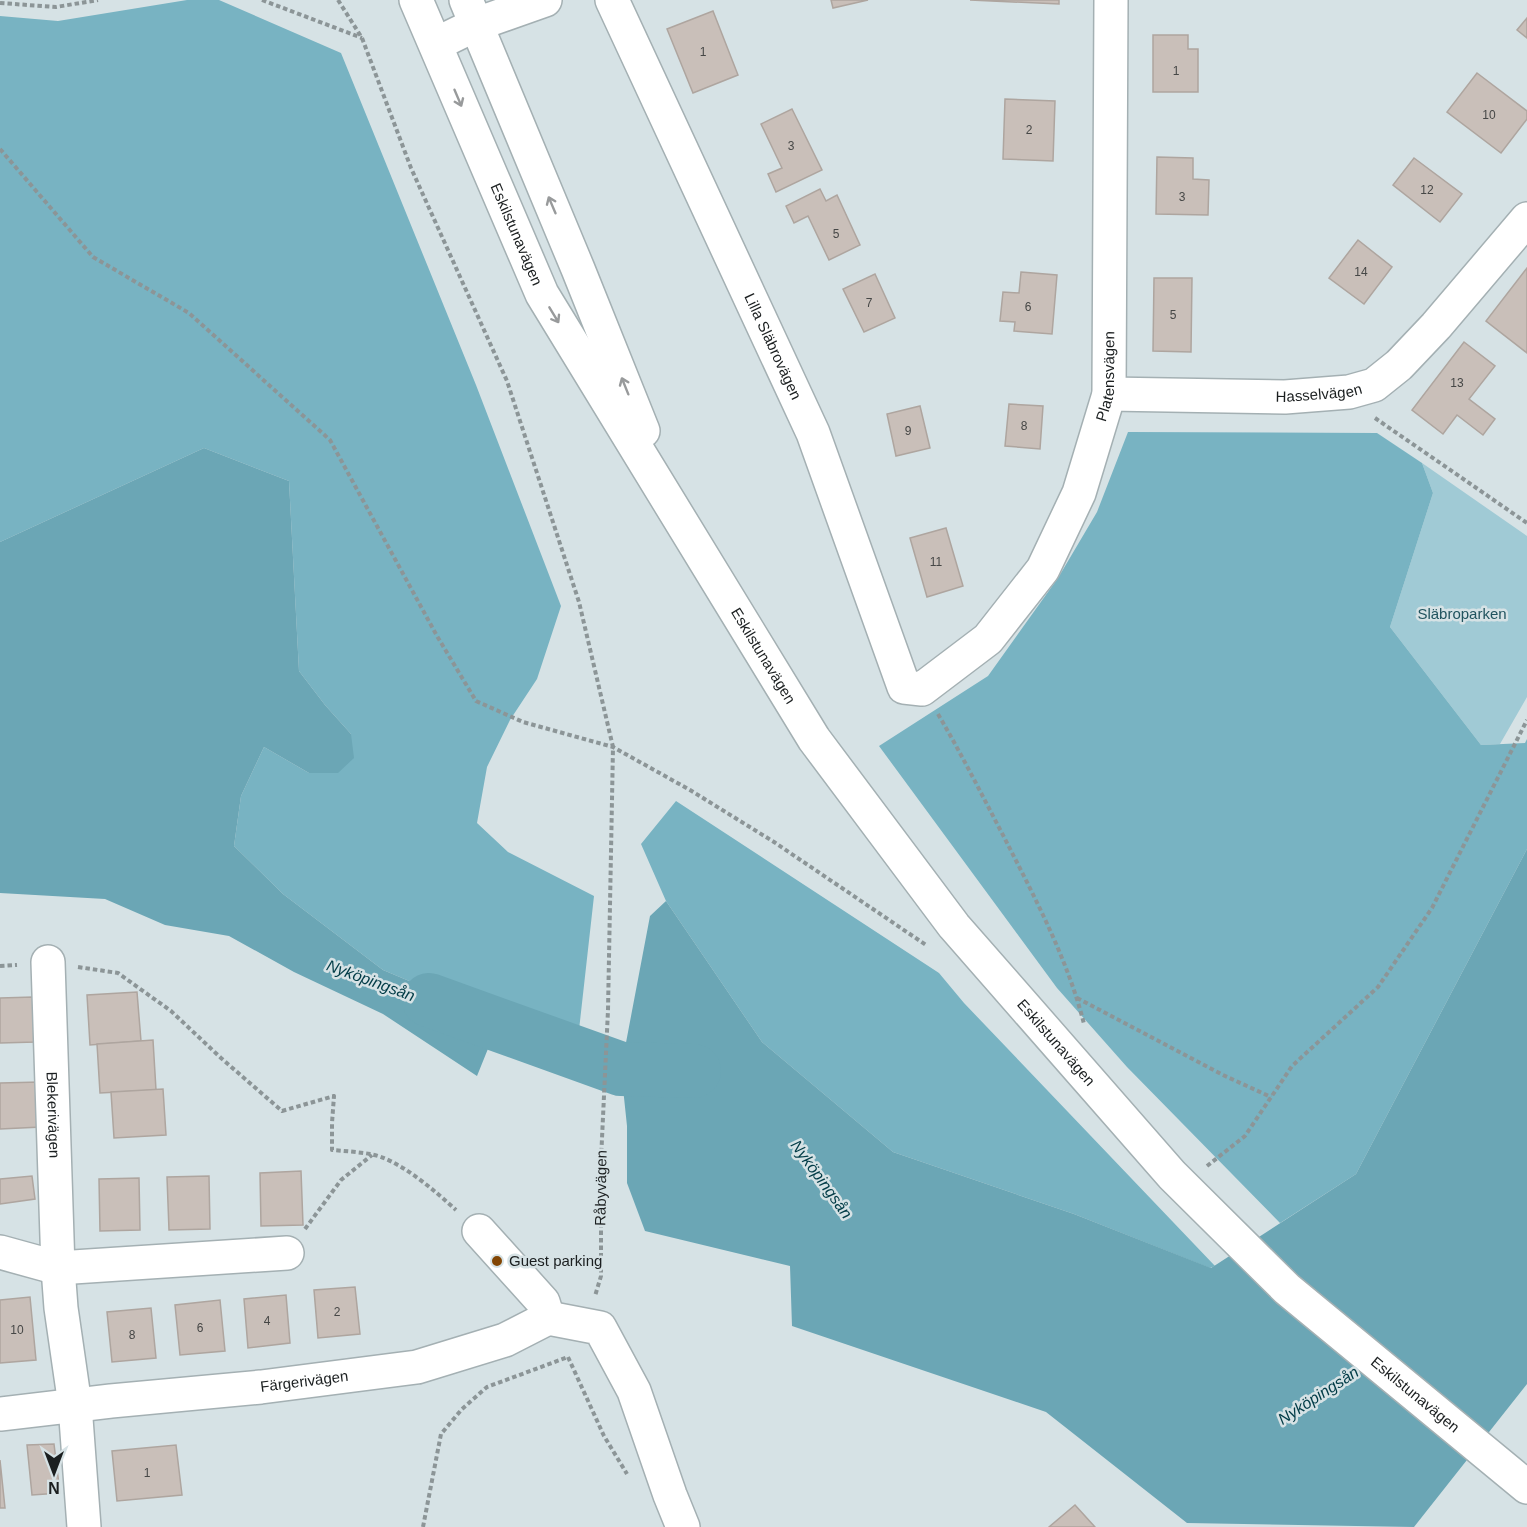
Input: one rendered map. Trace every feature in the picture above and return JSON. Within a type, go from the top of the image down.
[{"type":"street","name":"Eskilstunavägen","points":[[416,0],[542,294],[814,740],[947,916],[1187,1173],[1287,1289],[1527,1487]]},
{"type":"street","points":[[436,44],[472,12],[545,0]]},
{"type":"street","name":"Lilla Släbrovägen","points":[[612,0],[813,433],[904,687],[922,689]]},
{"type":"street","name":"Platensvägen","points":[[922,689],[988,639],[1043,569],[1079,493],[1109,394],[1111,0]]},
{"type":"street","name":"Eskilstunavägen","points":[[472,12],[578,268],[678,519]]},
{"type":"street","name":"Hasselvägen","points":[[1109,394],[1285,397],[1349,392],[1374,385],[1399,365],[1436,326],[1527,219]]},
{"type":"street","name":"Blekerivägen","points":[[48,962],[58,1268],[61,1308],[75,1405],[84,1527]]},
{"type":"street","points":[[479,1231],[543,1302],[574,1323],[634,1391],[682,1527]]},
{"type":"street","points":[[0,1252],[58,1268],[287,1253]]},
{"type":"street","name":"Färgerivägen","points":[[0,1414],[261,1387],[417,1367],[505,1340],[574,1323]]},
{"type":"path","points":[[0,3],[56,7],[98,0]]},
{"type":"path","points":[[262,0],[362,38]]},
{"type":"path","name":"Råbyvägen","points":[[338,0],[362,38],[411,168],[507,381],[579,602],[613,747],[608,1010],[601,1160],[601,1276],[595,1297],[582,1307],[574,1323],[568,1357]]},
{"type":"path","points":[[0,149],[93,257],[189,313],[330,440],[476,701],[523,722],[613,747],[690,790],[774,842],[929,947]]},
{"type":"path","points":[[1349,392],[1371,415],[1527,523]]},
{"type":"path","points":[[922,689],[954,741],[1032,893],[1077,998],[1084,1026]]},
{"type":"path","points":[[1187,1173],[1245,1136],[1292,1066],[1378,987],[1432,908],[1527,720]]},
{"type":"path","points":[[0,966],[48,962],[118,973],[171,1011],[282,1111],[334,1096],[332,1150],[372,1154],[428,1184],[479,1231]]},
{"type":"path","points":[[1077,998],[1223,1075],[1271,1097]]},
{"type":"path","points":[[287,1253],[341,1180],[372,1154]]},
{"type":"path","points":[[423,1527],[441,1434],[462,1409],[487,1387],[568,1357],[604,1436],[631,1481]]},
{"type":"green space","name":"Släbroparken","points":[[1422,463],[1527,536],[1527,697],[1500,744],[1481,745],[1390,627],[1433,493]]},
{"type":"shaded area","points":[[187,0],[219,0],[341,53],[476,385],[561,606],[537,679],[510,720],[487,767],[477,823],[508,852],[594,896],[579,1030],[500,1019],[383,970],[283,894],[234,846],[241,796],[264,747],[309,773],[351,734],[299,671],[289,481],[204,448],[0,542],[0,16],[58,21]]},
{"type":"shaded area","points":[[1128,432],[1377,433],[1422,463],[1433,493],[1390,627],[1481,745],[1525,743],[1527,739],[1527,849],[1356,1174],[1280,1223],[1127,1067],[1057,988],[879,746],[988,676],[1058,578],[1097,512]]},
{"type":"shaded area","points":[[676,801],[939,973],[964,1003],[1215,1266],[1210,1268],[1074,1214],[893,1152],[762,1042],[666,901],[641,844]]},
{"type":"water","points":[[204,448],[289,481],[299,671],[351,734],[354,758],[338,773],[309,773],[264,747],[241,796],[234,846],[283,894],[383,970],[500,1019],[477,1076],[383,1014],[294,972],[229,936],[165,925],[105,899],[0,893],[0,542]]},
{"type":"water","points":[[1527,849],[1527,1384],[1414,1527],[1187,1523],[1046,1412],[792,1326],[790,1266],[645,1231],[627,1183],[627,1126],[621,1069],[650,916],[666,901],[762,1042],[893,1152],[1074,1214],[1211,1268],[1356,1174]]},
{"type":"building","points":[[831,0],[868,0],[833,8]]},
{"type":"building","points":[[970,0],[1059,0],[1059,4]]},
{"type":"building","points":[[713,11],[738,75],[693,93],[667,29]]},
{"type":"building","points":[[1527,18],[1527,38],[1517,30]]},
{"type":"building","points":[[1153,35],[1188,35],[1188,49],[1198,49],[1198,92],[1153,92]]},
{"type":"building","points":[[1477,73],[1527,111],[1527,119],[1501,153],[1447,112]]},
{"type":"building","points":[[1005,99],[1055,101],[1053,161],[1003,159]]},
{"type":"building","points":[[792,109],[822,170],[776,192],[768,174],[782,168],[761,124]]},
{"type":"building","points":[[1157,157],[1193,158],[1193,179],[1209,180],[1208,215],[1156,214]]},
{"type":"building","points":[[1414,158],[1462,194],[1440,222],[1393,185]]},
{"type":"building","points":[[820,189],[826,201],[837,195],[860,245],[829,260],[808,216],[794,223],[786,206]]},
{"type":"building","points":[[1358,240],[1392,267],[1364,304],[1329,278]]},
{"type":"building","points":[[1527,268],[1527,353],[1486,321]]},
{"type":"building","points":[[1021,272],[1057,275],[1052,334],[1014,331],[1015,322],[1000,321],[1003,292],[1019,293]]},
{"type":"building","points":[[875,274],[895,318],[864,332],[843,289]]},
{"type":"building","points":[[1154,278],[1192,278],[1191,352],[1153,351]]},
{"type":"building","points":[[1464,342],[1495,366],[1469,399],[1495,419],[1483,435],[1457,415],[1443,434],[1412,410]]},
{"type":"building","points":[[1009,404],[1043,406],[1040,449],[1005,446]]},
{"type":"building","points":[[920,406],[930,448],[896,456],[887,414]]},
{"type":"building","points":[[946,528],[963,586],[927,597],[910,538]]},
{"type":"building","points":[[137,992],[141,1041],[90,1045],[87,995]]},
{"type":"building","points":[[33,997],[35,1042],[0,1043],[0,998]]},
{"type":"building","points":[[153,1040],[156,1090],[100,1093],[97,1044]]},
{"type":"building","points":[[40,1082],[41,1127],[0,1129],[0,1083]]},
{"type":"building","points":[[163,1089],[166,1135],[114,1138],[111,1092]]},
{"type":"building","points":[[301,1171],[303,1225],[261,1226],[260,1173]]},
{"type":"building","points":[[32,1176],[35,1199],[0,1204],[0,1179]]},
{"type":"building","points":[[209,1176],[210,1229],[169,1230],[167,1177]]},
{"type":"building","points":[[139,1178],[140,1230],[100,1231],[99,1179]]},
{"type":"building","points":[[355,1287],[360,1334],[318,1338],[314,1290]]},
{"type":"building","points":[[286,1295],[290,1343],[248,1348],[244,1299]]},
{"type":"building","points":[[30,1297],[36,1360],[0,1363],[0,1300]]},
{"type":"building","points":[[220,1300],[225,1351],[180,1355],[175,1305]]},
{"type":"building","points":[[151,1308],[156,1358],[112,1362],[107,1312]]},
{"type":"building","points":[[54,1444],[60,1493],[32,1495],[27,1445]]},
{"type":"building","points":[[176,1445],[182,1495],[117,1501],[112,1451]]},
{"type":"building","points":[[0,1460],[5,1508],[0,1508]]},
{"type":"building","points":[[1075,1505],[1095,1527],[1049,1527]]},
{"type":"waterway","name":"Nyköpingsån","points":[[429,1000],[621,1069],[694,1071]]},
{"type":"place","name":"Guest parking","points":[[497,1261]]}]
